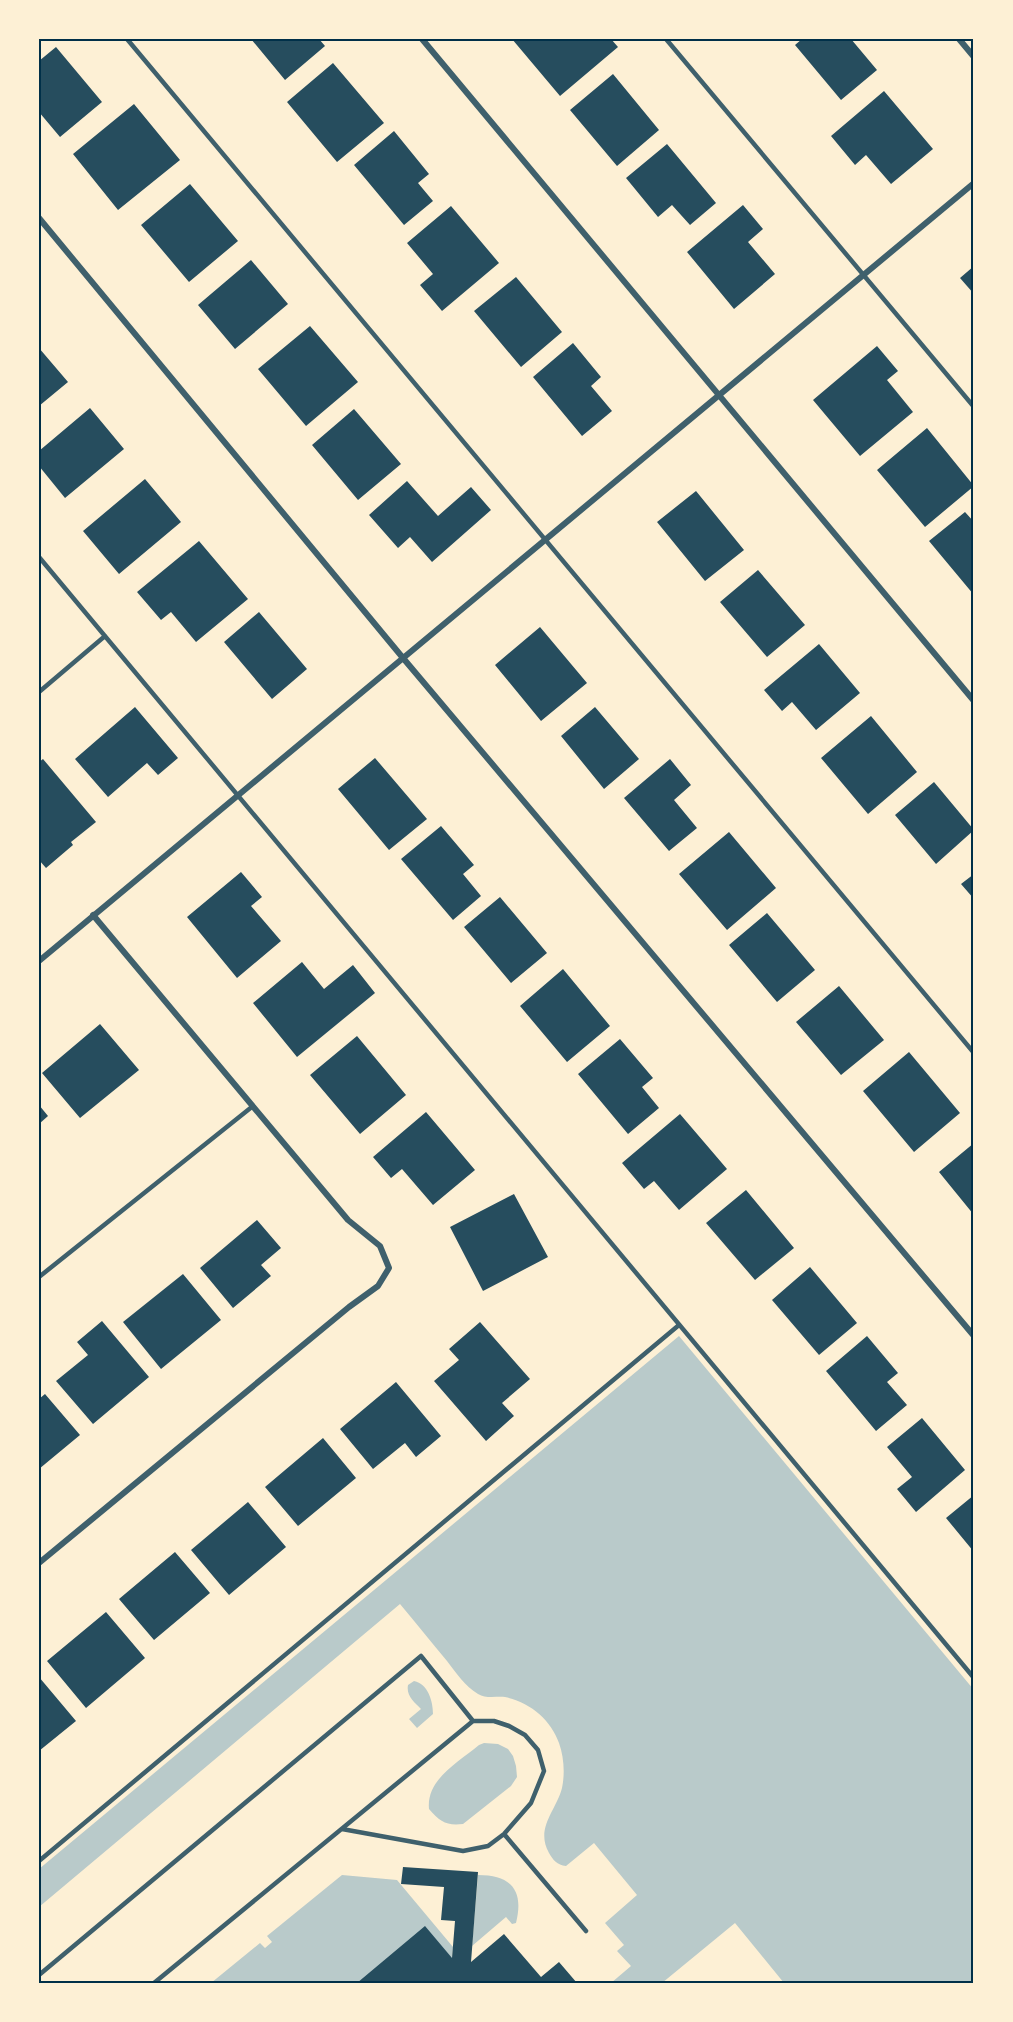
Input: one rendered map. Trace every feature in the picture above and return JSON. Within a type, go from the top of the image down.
[{"type":"street","points":[[422,39],[974,701]]},
{"type":"street","points":[[959,39],[974,57]]},
{"type":"street","points":[[39,961],[974,183]]},
{"type":"street","points":[[39,218],[403,658],[974,1336]]},
{"type":"street","points":[[39,1563],[349,1307],[378,1287],[388,1268],[380,1246],[348,1220],[93,915]]},
{"type":"lane","points":[[127,39],[974,1053]]},
{"type":"lane","points":[[666,39],[974,407]]},
{"type":"lane","points":[[39,557],[974,1678]]},
{"type":"lane","points":[[39,692],[105,636]]},
{"type":"lane","points":[[39,1277],[253,1106]]},
{"type":"lane","points":[[39,1861],[679,1325]]},
{"type":"lane","points":[[39,1975],[421,1656],[473,1721]]},
{"type":"lane","points":[[154,1983],[342,1828],[473,1721],[494,1721],[509,1726],[525,1735],[538,1750],[544,1771],[531,1803],[504,1834],[488,1846],[463,1851],[342,1828]]},
{"type":"lane","points":[[504,1834],[586,1931]]},
{"type":"shaded area","points":[[679,1336],[974,1690],[974,1983],[784,1983],[735,1923],[662,1983],[611,1983],[631,1966],[617,1951],[624,1945],[605,1923],[637,1895],[594,1843],[566,1866],[556,1862],[549,1853],[545,1844],[545,1828],[562,1788],[564,1777],[562,1754],[551,1727],[538,1713],[523,1703],[505,1697],[481,1696],[469,1687],[400,1604],[39,1907],[39,1869]]},
{"type":"shaded area","points":[[414,1681],[426,1689],[433,1709],[433,1714],[417,1728],[409,1719],[421,1709],[408,1692],[408,1685]]},
{"type":"shaded area","points":[[484,1743],[498,1744],[508,1749],[513,1756],[517,1777],[511,1786],[463,1824],[444,1822],[429,1809],[429,1798],[433,1789],[445,1772]]},
{"type":"shaded area","points":[[342,1875],[397,1880],[453,1947],[452,1958],[357,1983],[211,1983],[260,1943],[265,1948],[272,1942],[267,1936]]},
{"type":"shaded area","points":[[478,1875],[499,1878],[513,1887],[518,1902],[518,1912],[516,1923],[512,1924],[506,1917],[472,1946]]},
{"type":"building","points":[[251,39],[319,39],[325,46],[285,80]]},
{"type":"building","points":[[512,39],[611,39],[618,47],[560,96]]},
{"type":"building","points":[[802,39],[851,39],[877,70],[841,100],[795,45]]},
{"type":"building","points":[[56,47],[102,102],[60,137],[39,112],[39,61]]},
{"type":"building","points":[[333,63],[384,123],[337,162],[287,102]]},
{"type":"building","points":[[613,74],[659,130],[617,166],[570,110]]},
{"type":"building","points":[[884,91],[933,149],[891,184],[866,155],[855,165],[831,136]]},
{"type":"building","points":[[134,104],[180,160],[118,210],[73,154]]},
{"type":"building","points":[[394,131],[429,174],[418,183],[433,201],[404,225],[354,165]]},
{"type":"building","points":[[667,144],[716,203],[690,225],[672,205],[658,217],[626,178]]},
{"type":"building","points":[[190,184],[238,241],[189,282],[141,225]]},
{"type":"building","points":[[743,205],[763,229],[748,242],[775,274],[734,309],[687,252]]},
{"type":"building","points":[[451,206],[499,263],[442,311],[420,285],[433,274],[407,243]]},
{"type":"building","points":[[251,260],[288,304],[235,349],[198,305]]},
{"type":"building","points":[[974,266],[974,294],[960,278]]},
{"type":"building","points":[[516,277],[562,332],[521,367],[474,311]]},
{"type":"building","points":[[310,326],[358,382],[306,426],[258,369]]},
{"type":"building","points":[[573,343],[601,377],[591,386],[612,411],[582,436],[533,377]]},
{"type":"building","points":[[877,346],[898,371],[887,380],[913,412],[860,456],[813,400]]},
{"type":"building","points":[[39,348],[68,382],[39,406]]},
{"type":"building","points":[[90,408],[124,449],[65,498],[39,466],[39,451]]},
{"type":"building","points":[[354,409],[401,464],[358,500],[312,445]]},
{"type":"building","points":[[927,428],[974,486],[925,527],[877,470]]},
{"type":"building","points":[[145,479],[181,522],[119,574],[83,531]]},
{"type":"building","points":[[407,481],[438,516],[471,487],[491,510],[432,562],[410,537],[398,548],[369,515]]},
{"type":"building","points":[[696,491],[744,550],[705,581],[657,522]]},
{"type":"building","points":[[965,512],[974,522],[974,595],[929,541]]},
{"type":"building","points":[[199,541],[248,599],[196,642],[171,612],[161,620],[137,592]]},
{"type":"building","points":[[758,570],[805,625],[767,657],[720,602]]},
{"type":"building","points":[[259,612],[307,669],[272,699],[224,642]]},
{"type":"building","points":[[540,627],[587,683],[541,721],[495,665]]},
{"type":"building","points":[[819,644],[860,693],[816,730],[792,702],[782,711],[764,690]]},
{"type":"building","points":[[135,707],[178,758],[158,775],[147,763],[108,797],[75,759]]},
{"type":"building","points":[[595,707],[639,759],[604,789],[561,736]]},
{"type":"building","points":[[871,716],[917,772],[868,814],[821,758]]},
{"type":"building","points":[[375,758],[427,819],[389,850],[338,789]]},
{"type":"building","points":[[43,759],[96,822],[71,842],[73,845],[46,868],[39,860],[39,762]]},
{"type":"building","points":[[670,759],[691,785],[674,800],[697,828],[669,851],[624,798]]},
{"type":"building","points":[[934,782],[974,830],[936,864],[895,815]]},
{"type":"building","points":[[441,826],[474,865],[463,874],[481,896],[453,920],[401,859]]},
{"type":"building","points":[[729,832],[776,888],[727,930],[679,874]]},
{"type":"building","points":[[241,872],[262,897],[251,906],[281,941],[237,978],[187,917]]},
{"type":"building","points":[[974,874],[974,899],[961,884]]},
{"type":"building","points":[[500,897],[547,953],[511,983],[464,927]]},
{"type":"building","points":[[767,913],[815,970],[777,1002],[729,945]]},
{"type":"building","points":[[302,962],[324,989],[353,965],[375,993],[297,1057],[253,1003]]},
{"type":"building","points":[[563,969],[610,1026],[567,1062],[520,1006]]},
{"type":"building","points":[[839,986],[884,1040],[841,1075],[796,1022]]},
{"type":"building","points":[[100,1024],[139,1070],[80,1118],[42,1073]]},
{"type":"building","points":[[357,1036],[406,1095],[360,1134],[310,1075]]},
{"type":"building","points":[[620,1039],[653,1078],[642,1087],[659,1108],[628,1134],[578,1074]]},
{"type":"building","points":[[909,1052],[960,1113],[914,1152],[863,1091]]},
{"type":"building","points":[[39,1105],[48,1116],[39,1124]]},
{"type":"building","points":[[426,1112],[475,1170],[433,1205],[402,1169],[391,1178],[373,1157]]},
{"type":"building","points":[[680,1114],[727,1169],[679,1210],[654,1181],[644,1189],[622,1163]]},
{"type":"building","points":[[974,1143],[974,1215],[939,1172]]},
{"type":"building","points":[[746,1190],[794,1248],[755,1280],[706,1223]]},
{"type":"building","points":[[514,1194],[548,1257],[483,1291],[450,1227]]},
{"type":"building","points":[[257,1220],[281,1248],[261,1265],[271,1276],[233,1308],[200,1268]]},
{"type":"building","points":[[810,1267],[857,1323],[819,1355],[772,1300]]},
{"type":"building","points":[[183,1274],[221,1320],[161,1369],[123,1322]]},
{"type":"building","points":[[102,1321],[149,1377],[93,1424],[56,1381],[88,1355],[77,1342]]},
{"type":"building","points":[[480,1322],[530,1379],[502,1403],[514,1416],[486,1441],[434,1381],[459,1360],[449,1349]]},
{"type":"building","points":[[867,1336],[898,1373],[887,1382],[907,1405],[876,1431],[826,1371]]},
{"type":"building","points":[[396,1382],[441,1436],[416,1457],[405,1443],[373,1469],[340,1429]]},
{"type":"building","points":[[45,1394],[80,1435],[39,1469],[39,1399]]},
{"type":"building","points":[[922,1418],[965,1470],[916,1512],[897,1489],[912,1477],[887,1447]]},
{"type":"building","points":[[323,1438],[356,1478],[298,1526],[265,1487]]},
{"type":"building","points":[[974,1495],[974,1552],[946,1518]]},
{"type":"building","points":[[248,1502],[286,1547],[229,1595],[191,1550]]},
{"type":"building","points":[[175,1552],[210,1593],[154,1640],[119,1599]]},
{"type":"building","points":[[106,1612],[145,1658],[86,1708],[47,1661]]},
{"type":"building","points":[[39,1677],[76,1721],[39,1751]]},
{"type":"building","points":[[403,1867],[478,1872],[471,1962],[504,1934],[541,1977],[559,1962],[577,1983],[357,1983],[425,1926],[452,1958],[455,1921],[441,1920],[444,1887],[401,1884]]}]
